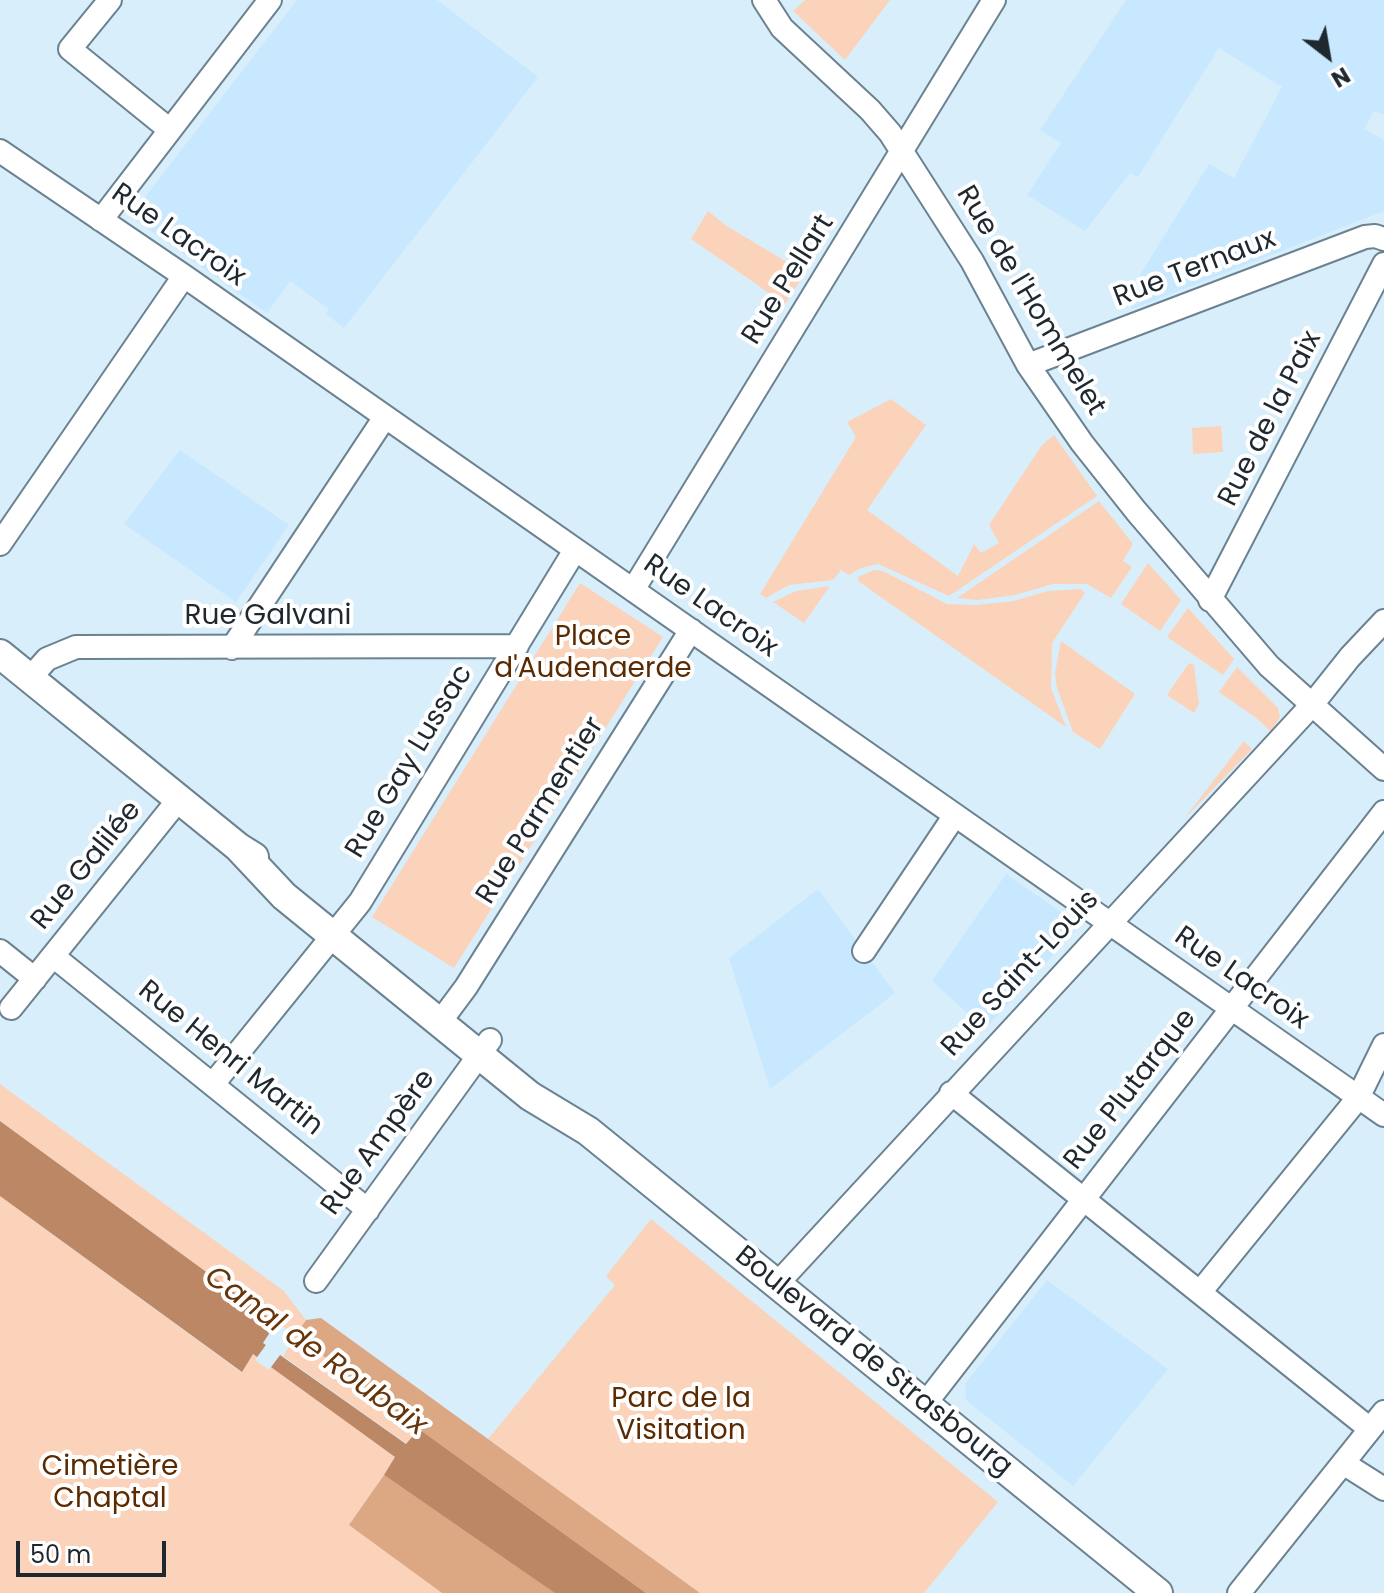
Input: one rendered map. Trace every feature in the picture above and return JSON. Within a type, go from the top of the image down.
[{"type":"main road","name":"Boulevard de Strasbourg","points":[[0,654],[238,847],[290,879],[340,930],[485,1047],[547,1086],[588,1131],[1158,1593]]},
{"type":"street","points":[[110,0],[70,49],[170,130]]},
{"type":"street","points":[[101,220],[269,0]]},
{"type":"street","name":"Rue de l'Hommelet","points":[[764,0],[782,28],[870,110],[903,152],[972,261],[1028,365],[1082,443],[1210,600],[1269,666],[1384,769]]},
{"type":"street","name":"Rue Pellart","points":[[633,590],[994,0]]},
{"type":"street","name":"Rue Lacroix","points":[[0,151],[184,276],[1384,1115]]},
{"type":"street","name":"Rue Ternaux","points":[[1028,365],[1365,237],[1384,239]]},
{"type":"street","name":"Rue de la Paix","points":[[1210,600],[1384,264]]},
{"type":"street","points":[[0,544],[184,276]]},
{"type":"street","points":[[232,648],[385,417]]},
{"type":"street","name":"Rue Gay Lussac","points":[[213,1084],[340,930],[575,550]]},
{"type":"street","name":"Rue Saint-Louis","points":[[777,1284],[1311,706],[1384,621]]},
{"type":"street","name":"Rue Parmentier","points":[[445,1015],[691,630]]},
{"type":"street","name":"Rue Galvani","points":[[30,678],[47,659],[76,647],[517,646]]},
{"type":"street","name":"Rue Galilée","points":[[11,1008],[179,799]]},
{"type":"street","name":"Rue Plutarque","points":[[925,1404],[1384,812]]},
{"type":"street","points":[[864,951],[955,815]]},
{"type":"street","points":[[0,951],[35,979]]},
{"type":"street","name":"Rue Henri Martin","points":[[53,956],[368,1210]]},
{"type":"street","points":[[1201,1291],[1358,1098],[1384,1045]]},
{"type":"street","name":"Rue Ampère","points":[[316,1281],[485,1047]]},
{"type":"street","points":[[951,1093],[1201,1291],[1377,1420],[1239,1593]]},
{"type":"street","points":[[1343,1463],[1384,1489]]},
{"type":"shaded area","points":[[297,0],[437,0],[538,77],[344,328],[326,314],[329,309],[290,281],[267,313],[135,220],[135,210]]},
{"type":"shaded area","points":[[1126,0],[1384,0],[1384,115],[1374,111],[1364,129],[1384,140],[1384,211],[1132,309],[1127,296],[1209,164],[1234,178],[1282,87],[1219,48],[1138,177],[1130,173],[1085,231],[1027,195],[1061,143],[1040,130]]},
{"type":"shaded area","points":[[180,450],[289,525],[236,602],[124,524]]},
{"type":"shaded area","points":[[1006,874],[1074,921],[1076,930],[985,1029],[932,981]]},
{"type":"shaded area","points":[[818,889],[895,993],[770,1089],[729,958]]},
{"type":"shaded area","points":[[0,1121],[276,1323],[263,1343],[406,1444],[419,1429],[646,1593],[555,1593],[384,1475],[395,1457],[253,1354],[242,1372],[0,1196]]},
{"type":"shaded area","points":[[1047,1280],[1168,1369],[1073,1486],[966,1400],[965,1384]]},
{"type":"shaded area","points":[[321,1318],[700,1593],[646,1593],[419,1429],[296,1335],[306,1320]]},
{"type":"shaded area","points":[[384,1475],[555,1593],[442,1593],[349,1525]]},
{"type":"green space","points":[[805,0],[890,0],[845,60],[793,11]]},
{"type":"green space","points":[[708,211],[725,225],[805,273],[785,304],[691,239]]},
{"type":"green space","points":[[891,399],[926,425],[867,510],[958,576],[974,544],[981,553],[999,543],[989,525],[1042,445],[1054,435],[1097,496],[949,596],[878,564],[849,575],[841,570],[833,580],[789,585],[766,598],[760,594],[856,437],[847,422]]},
{"type":"green space","points":[[1221,426],[1223,452],[1193,454],[1192,428]]},
{"type":"green space","points":[[1099,501],[1133,544],[1123,561],[1132,567],[1111,598],[1087,584],[1053,584],[1015,595],[978,600],[957,598]]},
{"type":"green space","points":[[1148,563],[1181,600],[1160,631],[1121,604]]},
{"type":"green space","points":[[874,570],[883,571],[947,604],[1013,601],[1048,591],[1080,589],[1085,593],[1052,643],[1051,688],[1066,727],[858,581],[858,577]]},
{"type":"green space","name":"Place d'Audenaerde","points":[[580,583],[663,637],[454,968],[372,917]]},
{"type":"green space","points":[[830,586],[804,623],[773,602],[796,591]]},
{"type":"green space","points":[[1188,608],[1234,659],[1223,675],[1167,637]]},
{"type":"green space","points":[[1061,641],[1135,694],[1100,749],[1073,732],[1057,688],[1055,673]]},
{"type":"green space","points":[[1189,663],[1194,665],[1199,704],[1194,713],[1167,695]]},
{"type":"green space","points":[[1237,667],[1278,708],[1280,717],[1271,732],[1219,692]]},
{"type":"green space","points":[[1244,741],[1252,749],[1184,819]]},
{"type":"green space","points":[[0,1084],[284,1291],[306,1320],[297,1335],[419,1429],[407,1444],[283,1356],[296,1335],[0,1121]]},
{"type":"green space","name":"Cimetière Chaptal","points":[[0,1196],[241,1372],[253,1353],[396,1457],[350,1525],[442,1593],[0,1593]]},
{"type":"green space","name":"Parc de la Visitation","points":[[651,1219],[998,1502],[924,1593],[700,1593],[488,1439],[615,1285],[606,1276]]},
{"type":"pier","points":[[268,1342],[283,1351],[269,1370],[255,1360]]},
{"type":"water label","name":"Canal de Roubaix","points":[[315,1352]]}]
